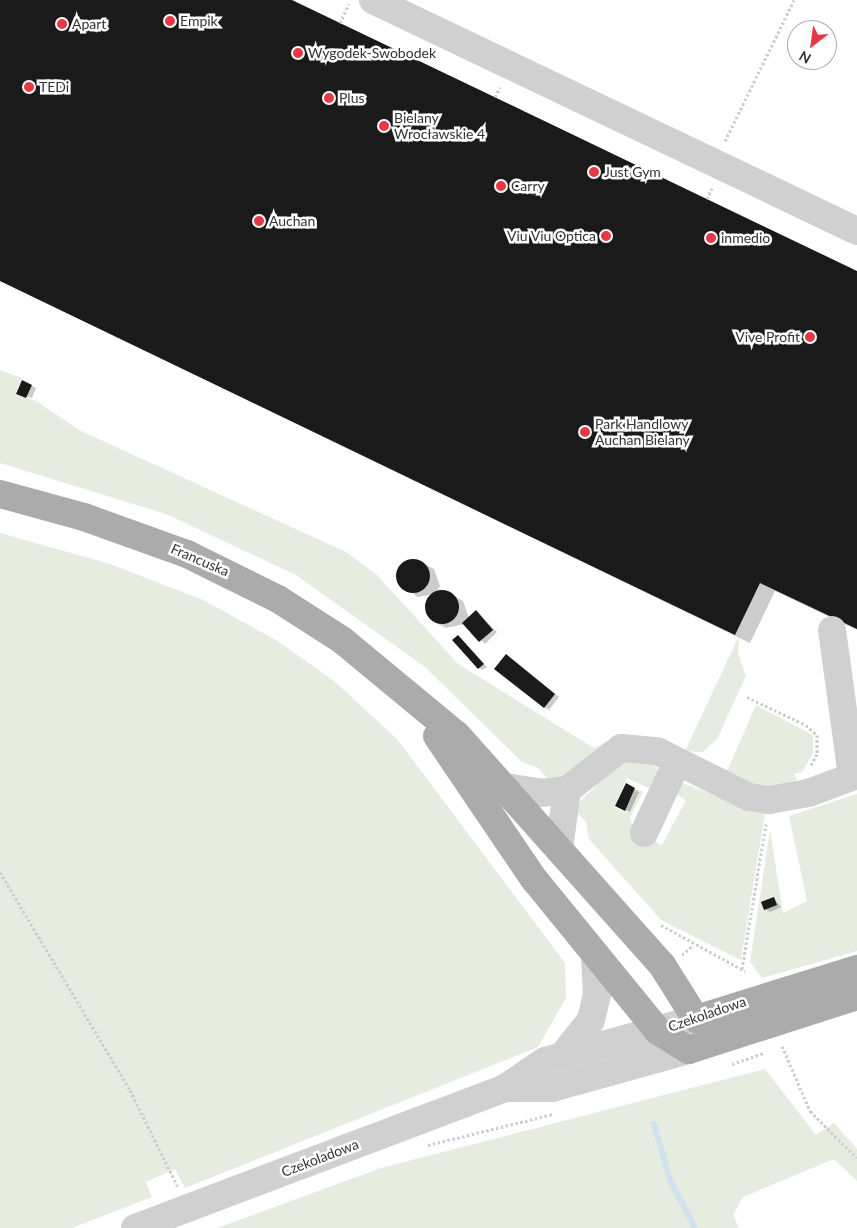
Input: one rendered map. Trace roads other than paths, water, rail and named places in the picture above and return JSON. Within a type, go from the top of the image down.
[{"type":"main road","name":"Francuska","points":[[0,494],[136,534],[233,575],[320,626],[379,670],[417,703]]},
{"type":"main road","points":[[417,703],[457,735],[505,787],[662,965],[696,1018]]},
{"type":"main road","points":[[417,703],[534,879],[595,958],[658,1031],[689,1050]]},
{"type":"main road","name":"Czekoladowa","points":[[696,1018],[857,968]]},
{"type":"main road","name":"Czekoladowa","points":[[689,1050],[857,996]]},
{"type":"street","points":[[362,2],[714,163],[857,231]]},
{"type":"street","points":[[505,787],[541,793],[567,790],[621,748],[656,751],[749,797],[769,800],[855,776],[832,630]]},
{"type":"street","points":[[644,833],[677,762]]},
{"type":"street","points":[[559,849],[567,790]]},
{"type":"street","points":[[564,1054],[591,1020],[597,995],[595,958]]},
{"type":"street","points":[[689,1050],[696,1018]]},
{"type":"street","name":"Czekoladowa","points":[[135,1228],[504,1088],[544,1061],[564,1054],[658,1031],[696,1018]]},
{"type":"street","name":"Czekoladowa","points":[[504,1088],[552,1088],[689,1050]]},
{"type":"waterway","points":[[654,1124],[670,1180],[695,1228]]},
{"type":"place","name":"Empik","points":[[170,21]]},
{"type":"place","name":"Apart","points":[[62,24]]},
{"type":"place","name":"Wygodek-Swobodek","points":[[298,53]]},
{"type":"place","name":"TEDi","points":[[29,87]]},
{"type":"place","name":"Plus","points":[[329,98]]},
{"type":"place","name":"Bielany Wrocławskie 4","points":[[384,126]]},
{"type":"place","name":"Just Gym","points":[[594,172]]},
{"type":"place","name":"Carry","points":[[501,186]]},
{"type":"place","name":"Auchan","points":[[259,221]]},
{"type":"place","name":"Viu Viu Optica","points":[[606,236]]},
{"type":"place","name":"inmedio","points":[[711,238]]},
{"type":"place","name":"Vive Profit","points":[[810,337]]},
{"type":"place","name":"Park Handlowy Auchan Bielany","points":[[585,432]]}]
